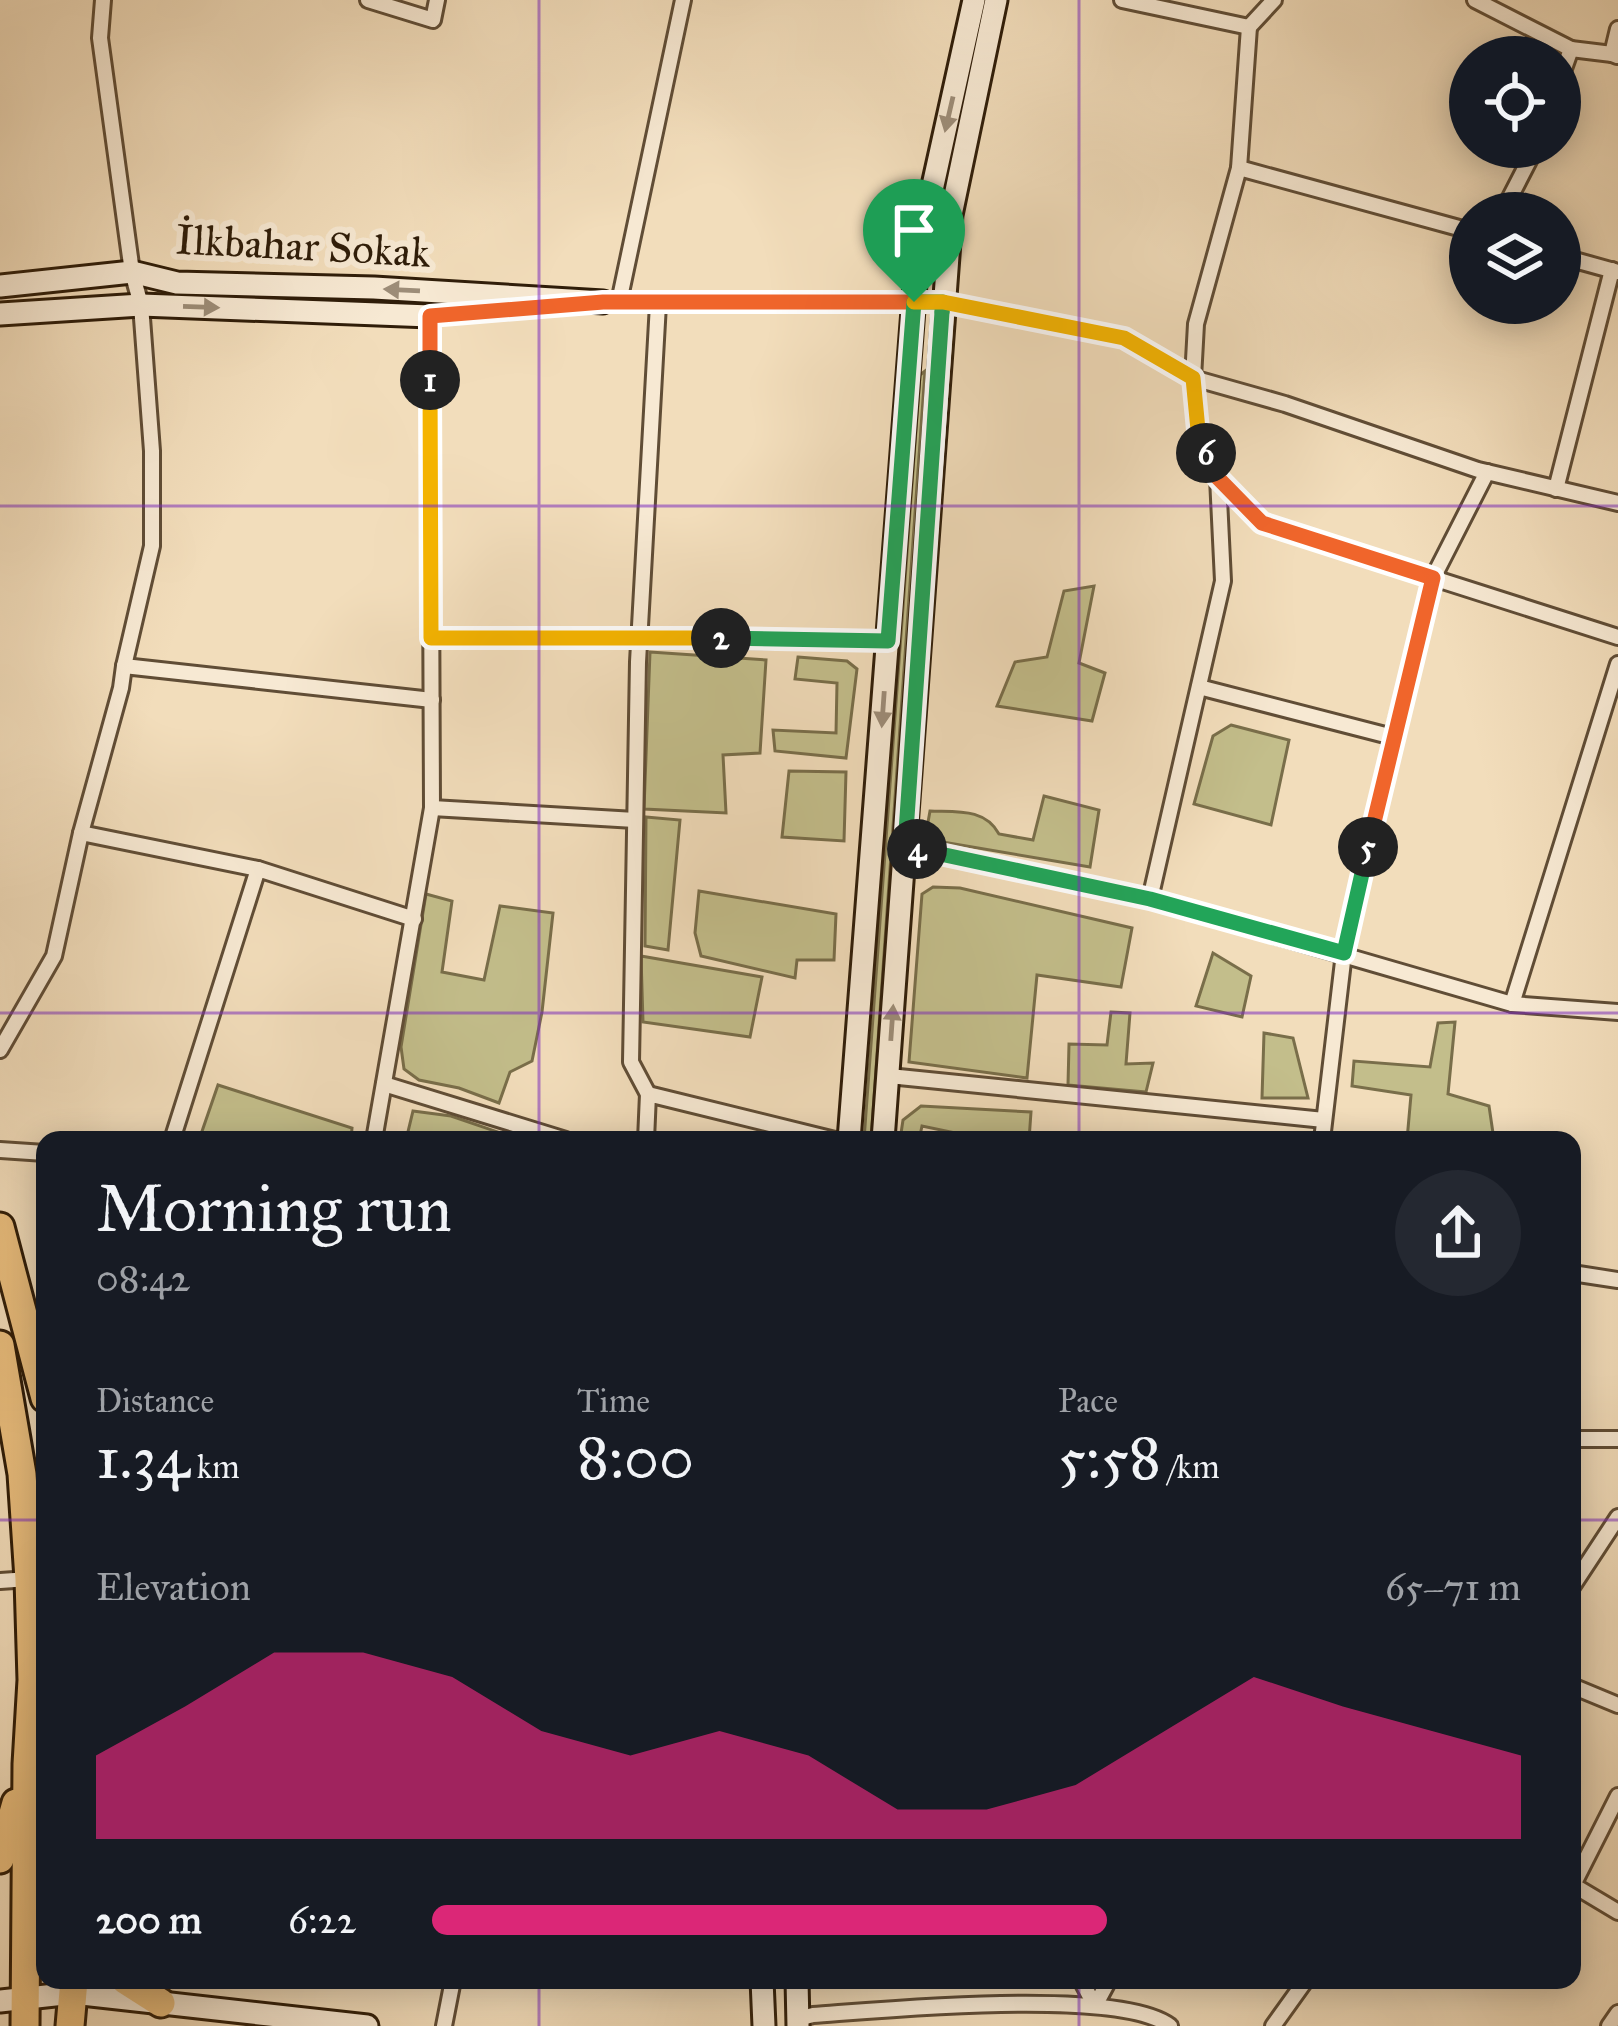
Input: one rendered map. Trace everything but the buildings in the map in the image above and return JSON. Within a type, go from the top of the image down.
[{"type":"highway","points":[[0,1227],[36,1364]]},
{"type":"highway","points":[[0,1346],[22,1474],[29,1579],[32,1680],[12,1999],[25,2026]]},
{"type":"highway","points":[[0,1858],[27,1764]]},
{"type":"highway","points":[[70,2026],[73,1989]]},
{"type":"highway","points":[[139,1989],[161,2003]]},
{"type":"street","points":[[0,1050],[55,956],[152,546],[152,451],[141,304],[131,272],[100,38],[103,0]]},
{"type":"street","points":[[368,0],[433,20],[437,0]]},
{"type":"street","points":[[611,302],[682,0]]},
{"type":"street","points":[[850,1131],[917,258],[974,0]]},
{"type":"street","points":[[884,1131],[951,215],[996,0]]},
{"type":"street","points":[[1121,0],[1249,28]]},
{"type":"street","points":[[1274,0],[1249,28],[1239,168],[1196,324],[1193,378],[1199,440],[1218,478],[1262,523],[1618,637]]},
{"type":"street","points":[[1475,0],[1546,36]]},
{"type":"street","points":[[1581,50],[1615,55],[1618,29]]},
{"type":"street","points":[[1239,168],[1449,225]]},
{"type":"street","points":[[1556,489],[1615,271],[1581,262]]},
{"type":"street","name":"İlkbahar Sokak","points":[[0,286],[131,272],[177,283],[374,288],[611,302]]},
{"type":"street","points":[[376,1131],[432,808],[430,316],[611,302],[943,302],[1124,338],[1193,378],[1487,472],[1618,503]]},
{"type":"street","name":"İlkbahar Sokak","points":[[0,314],[141,304],[430,316]]},
{"type":"street","points":[[646,1131],[648,1094],[631,1062],[640,637],[658,304]]},
{"type":"street","points":[[1323,1131],[1344,953],[1393,737],[1433,578],[1487,472]]},
{"type":"street","points":[[1150,899],[1223,581],[1218,478]]},
{"type":"street","points":[[431,638],[888,641]]},
{"type":"street","points":[[1512,1004],[1618,664]]},
{"type":"street","points":[[124,666],[432,700]]},
{"type":"street","points":[[1199,687],[1393,737]]},
{"type":"street","points":[[432,808],[635,820]]},
{"type":"street","points":[[81,833],[258,868],[414,919]]},
{"type":"street","points":[[905,846],[1150,899],[1512,1004],[1618,1012]]},
{"type":"street","points":[[175,1131],[258,868]]},
{"type":"street","points":[[889,1076],[1324,1120]]},
{"type":"street","points":[[384,1084],[537,1131]]},
{"type":"street","points":[[648,1094],[798,1131]]},
{"type":"street","points":[[0,1150],[36,1152]]},
{"type":"street","points":[[1581,1274],[1618,1280]]},
{"type":"street","points":[[1581,1438],[1617,1434]]},
{"type":"street","points":[[1581,1573],[1618,1517]]},
{"type":"street","points":[[0,1581],[29,1579]]},
{"type":"street","points":[[1581,1690],[1618,1705]]},
{"type":"street","points":[[1581,1869],[1618,1796]]},
{"type":"street","points":[[1581,1890],[1618,1912]]},
{"type":"street","points":[[12,1999],[59,1989]]},
{"type":"street","points":[[89,1989],[161,2003],[368,2026]]},
{"type":"street","points":[[444,2026],[451,1989]]},
{"type":"street","points":[[762,1989],[764,2026]]},
{"type":"street","points":[[797,1989],[798,2023],[813,2014],[930,2007],[1095,2006],[1158,2017],[1170,2026]]},
{"type":"street","points":[[1086,1989],[1095,2006]]},
{"type":"street","points":[[1088,2026],[1104,1989]]},
{"type":"street","points":[[1273,2026],[1300,1989]]},
{"type":"street","points":[[1609,2026],[1618,2013]]},
{"type":"shaded area","points":[[925,371],[872,1131],[865,1131],[920,375]]},
{"type":"shaded area","points":[[1094,586],[1079,663],[1105,673],[1092,721],[997,706],[1015,662],[1047,657],[1064,591]]},
{"type":"shaded area","points":[[650,652],[766,660],[760,753],[723,755],[726,813],[644,809]]},
{"type":"shaded area","points":[[798,657],[847,661],[857,669],[846,758],[775,751],[773,730],[836,733],[837,683],[795,679]]},
{"type":"shaded area","points":[[1231,725],[1289,740],[1271,825],[1194,804],[1213,736]]},
{"type":"shaded area","points":[[789,771],[846,772],[844,841],[782,837]]},
{"type":"shaded area","points":[[1044,796],[1099,810],[1090,867],[925,839],[930,811],[978,816],[999,834],[1033,840]]},
{"type":"shaded area","points":[[646,817],[680,820],[668,950],[645,946]]},
{"type":"shaded area","points":[[933,887],[960,888],[1132,928],[1121,987],[1037,975],[1027,1078],[909,1062],[922,894]]},
{"type":"shaded area","points":[[699,891],[836,914],[834,960],[797,960],[795,978],[701,956],[695,933]]},
{"type":"shaded area","points":[[426,894],[452,901],[442,972],[484,980],[500,906],[553,913],[532,1061],[510,1072],[499,1103],[419,1080],[404,1069],[401,1047]]},
{"type":"shaded area","points":[[1213,953],[1251,976],[1242,1017],[1196,1006]]},
{"type":"shaded area","points":[[641,956],[762,977],[750,1037],[643,1022]]},
{"type":"shaded area","points":[[1111,1012],[1130,1013],[1126,1064],[1153,1063],[1146,1092],[1068,1085],[1069,1044],[1107,1045]]},
{"type":"shaded area","points":[[1455,1022],[1448,1094],[1489,1106],[1493,1131],[1408,1131],[1411,1095],[1352,1086],[1354,1061],[1430,1067],[1438,1023]]},
{"type":"shaded area","points":[[1264,1033],[1293,1038],[1308,1098],[1262,1098]]},
{"type":"shaded area","points":[[218,1085],[352,1128],[352,1131],[202,1131]]},
{"type":"shaded area","points":[[921,1106],[1031,1112],[1030,1131],[946,1131],[922,1126],[921,1131],[901,1131],[903,1120]]},
{"type":"shaded area","points":[[413,1111],[451,1116],[495,1131],[408,1131]]},
{"type":"route","points":[[914,302],[603,302],[430,316],[431,638],[888,641],[914,302],[943,302],[905,846],[1150,899],[1344,953],[1433,578],[1262,523],[1218,478],[1199,440],[1193,378],[1124,338],[943,302],[914,302]]}]
